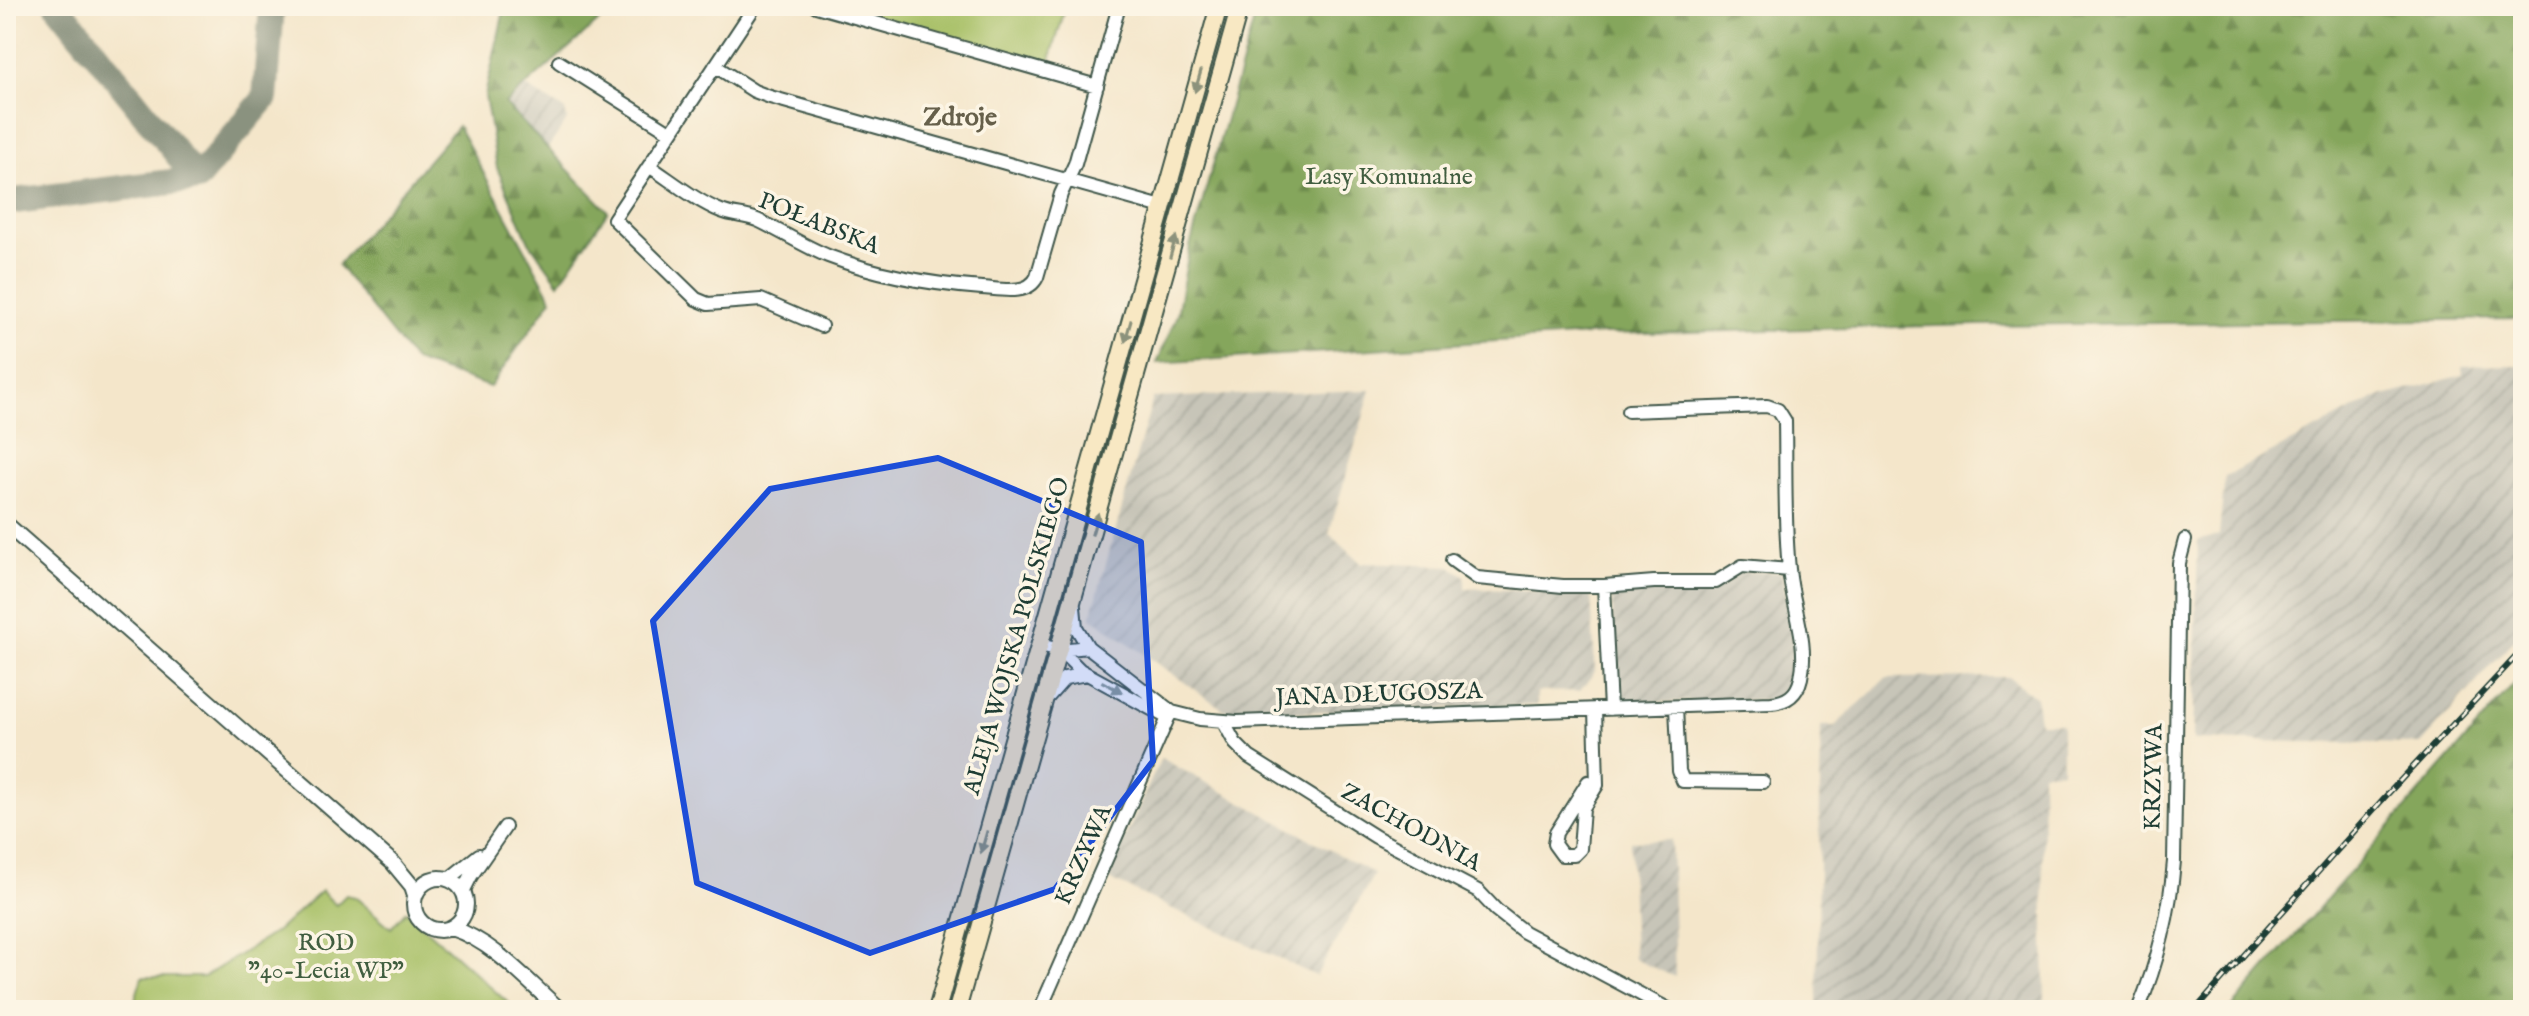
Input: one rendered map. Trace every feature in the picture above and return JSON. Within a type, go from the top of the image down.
[{"type":"main road","name":"ALEJA WOJSKA POLSKIEGO","points":[[937,1010],[1219,6]]},
{"type":"main road","name":"ALEJA WOJSKA POLSKIEGO","points":[[957,1010],[1240,6]]},
{"type":"main road","points":[[1143,275],[1163,281]]},
{"type":"main road","points":[[997,795],[1017,802]]},
{"type":"street","points":[[755,6],[614,219],[696,299],[708,304],[761,300],[821,326]]},
{"type":"street","points":[[816,6],[1097,86]]},
{"type":"street","points":[[1069,180],[1119,6]]},
{"type":"street","points":[[559,62],[670,132]]},
{"type":"street","points":[[715,66],[754,91],[770,97],[1162,207]]},
{"type":"street","name":"POŁABSKA","points":[[649,166],[718,210],[756,220],[811,249],[862,268],[949,285],[1006,289],[1031,286],[1037,277],[1061,194],[1069,180]]},
{"type":"street","name":"JANA DŁUGOSZA","points":[[1170,715],[1223,721],[1763,704],[1789,699],[1801,676],[1802,633],[1789,570],[1785,421],[1778,410],[1767,406],[1628,411]]},
{"type":"street","points":[[6,524],[393,863],[412,886],[414,911],[420,921],[435,930],[451,928],[461,931],[493,951]]},
{"type":"street","name":"KRZYWA","points":[[2138,1010],[2158,954],[2172,890],[2179,563],[2185,540]]},
{"type":"street","points":[[1452,560],[1477,578],[1563,586],[1716,582],[1742,566],[1789,570]]},
{"type":"street","points":[[1604,586],[1610,709]]},
{"type":"street","points":[[1074,600],[1074,621],[1088,647],[1170,715]]},
{"type":"street","points":[[1040,645],[1060,650],[1088,647]]},
{"type":"street","points":[[1060,650],[1087,674],[1170,715]]},
{"type":"street","points":[[1045,702],[1065,678],[1087,674]]},
{"type":"street","points":[[1763,690],[1763,704]]},
{"type":"street","points":[[1676,707],[1679,771],[1683,781],[1763,782]]},
{"type":"street","points":[[1595,709],[1597,785],[1583,808],[1580,849],[1570,856],[1562,855],[1554,844],[1556,833],[1588,782],[1597,785]]},
{"type":"street","name":"KRZYWA","points":[[1040,1010],[1170,715]]},
{"type":"street","name":"ZACHODNIA","points":[[1223,721],[1235,743],[1249,757],[1376,837],[1478,891],[1524,932],[1670,1010]]},
{"type":"street","points":[[505,827],[463,892],[468,921],[493,951],[560,1010]]},
{"type":"street","points":[[449,879],[491,846]]},
{"type":"street","points":[[393,863],[427,881]]},
{"type":"street","points":[[415,895],[419,887],[436,878],[449,879],[463,892]]},
{"type":"street","points":[[451,928],[465,911]]},
{"type":"highlighted area","points":[[938,458],[1141,542],[1153,761],[1055,889],[870,953],[697,883],[653,621],[770,489]]},
{"type":"shaded area","points":[[526,87],[565,110],[567,120],[548,148],[506,105]]},
{"type":"shaded area","points":[[2523,365],[2523,630],[2421,744],[2193,740],[2198,541],[2219,535],[2225,477],[2373,399],[2463,375],[2462,366]]},
{"type":"shaded area","points":[[1371,390],[1329,533],[1361,563],[1450,566],[1465,576],[1465,588],[1591,594],[1595,671],[1580,691],[1537,692],[1537,705],[1230,714],[1091,617],[1153,398]]},
{"type":"shaded area","points":[[1740,572],[1781,572],[1795,635],[1796,664],[1791,686],[1782,699],[1619,703],[1614,594],[1724,586]]},
{"type":"shaded area","points":[[2009,677],[2036,698],[2039,723],[2062,723],[2062,771],[2042,772],[2045,1010],[1817,1010],[1821,726],[1835,726],[1887,678]]},
{"type":"shaded area","points":[[1161,758],[1374,874],[1316,976],[1107,878]]},
{"type":"shaded area","points":[[1671,840],[1675,977],[1634,959],[1630,841]]},
{"type":"green space","points":[[505,6],[616,6],[505,104],[608,211],[559,283],[529,242],[497,168],[485,96]]},
{"type":"green space","points":[[831,6],[1066,6],[1048,67]]},
{"type":"green space","name":"Lasy Komunalne","points":[[1258,6],[2523,6],[2523,319],[1978,325],[1604,334],[1157,363],[1177,315],[1190,246]]},
{"type":"green space","points":[[458,126],[552,299],[490,387],[414,361],[338,265]]},
{"type":"green space","points":[[2523,674],[2523,1010],[2230,1010]]},
{"type":"green space","name":"ROD \"40-Lecia WP\"","points":[[321,891],[336,905],[346,895],[355,897],[391,928],[406,911],[516,1010],[132,1010],[142,977],[204,977],[277,931]]},
{"type":"taxiway","points":[[58,6],[197,179]]},
{"type":"taxiway","points":[[6,202],[197,179],[265,98],[272,6]]},
{"type":"railway","points":[[2195,1010],[2384,798],[2523,649]]},
{"type":"district","name":"Zdroje","points":[[960,117]]}]
